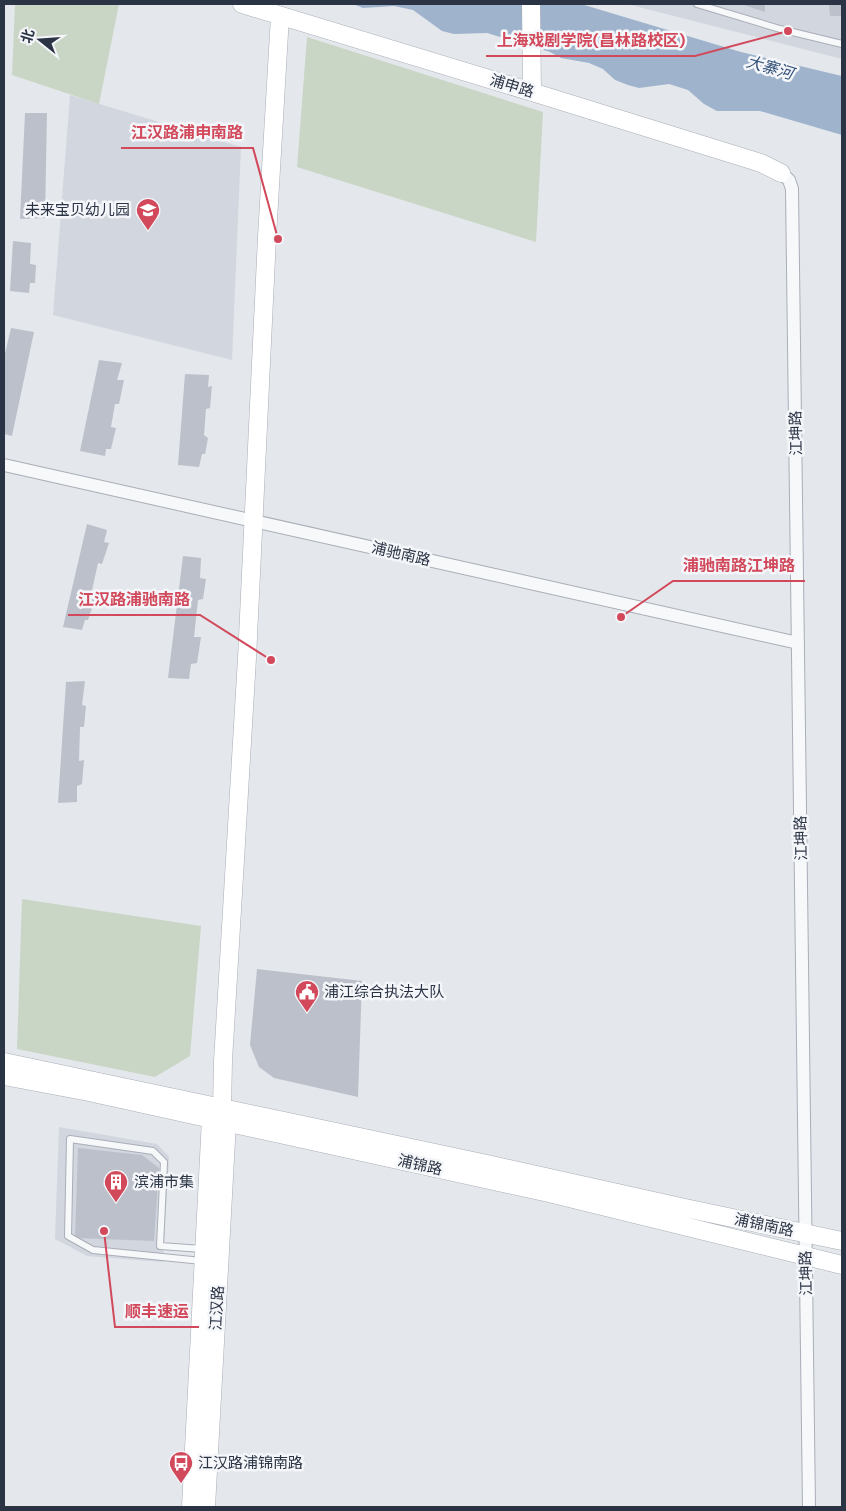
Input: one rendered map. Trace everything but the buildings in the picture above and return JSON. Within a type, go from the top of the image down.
[{"type":"street","name":"浦申路","points":[[242,4],[761,163],[781,172]]},
{"type":"street","points":[[531,4],[532,92]]},
{"type":"street","points":[[191,1507],[204,1255],[220,1116],[280,16]]},
{"type":"street","name":"江坤路","points":[[781,172],[790,180],[792,189],[809,1507]]},
{"type":"street","name":"浦驰南路","points":[[4,465],[798,643]]},
{"type":"street","name":"浦锦路","points":[[4,1062],[220,1116],[549,1193],[838,1264]]},
{"type":"street","name":"浦锦路","points":[[4,1076],[488,1164],[685,1208]]},
{"type":"street","name":"江汉路","points":[[206,1507],[220,1116]]},
{"type":"street","name":"浦锦南路","points":[[685,1208],[837,1239]]},
{"type":"lane","points":[[697,4],[780,29],[842,44]]},
{"type":"lane","points":[[70,1139],[153,1151],[164,1162],[160,1246],[204,1255],[93,1250],[68,1236],[70,1139]]},
{"type":"shaded area","points":[[627,4],[842,4],[842,59]]},
{"type":"shaded area","name":"未来宝贝幼儿园","points":[[70,95],[241,147],[232,360],[53,315]]},
{"type":"shaded area","points":[[59,1127],[157,1144],[169,1156],[163,1262],[87,1256],[55,1239]]},
{"type":"green space","points":[[15,4],[119,4],[99,104],[12,75]]},
{"type":"green space","points":[[307,37],[543,112],[536,242],[297,167]]},
{"type":"green space","points":[[22,899],[201,926],[190,1056],[155,1077],[17,1049]]},
{"type":"water","name":"大寨河","points":[[353,4],[581,4],[741,52],[842,76],[842,135],[760,111],[717,111],[704,104],[688,90],[669,84],[639,88],[628,85],[615,80],[603,69],[589,63],[561,58],[550,52],[487,33],[454,34],[442,31],[413,10],[394,6],[363,8]]},
{"type":"place","name":"上海戏剧学院(昌林路校区)","points":[[788,31]]},
{"type":"place","name":"未来宝贝幼儿园","points":[[148,231]]},
{"type":"place","name":"江汉路浦申南路","points":[[278,239]]},
{"type":"place","name":"浦驰南路江坤路","points":[[621,617]]},
{"type":"place","name":"江汉路浦驰南路","points":[[271,660]]},
{"type":"place","name":"浦江综合执法大队","points":[[307,1013]]},
{"type":"place","name":"滨浦市集","points":[[116,1203]]},
{"type":"place","name":"顺丰速运","points":[[104,1231]]},
{"type":"place","name":"江汉路浦锦南路","points":[[181,1484]]}]
